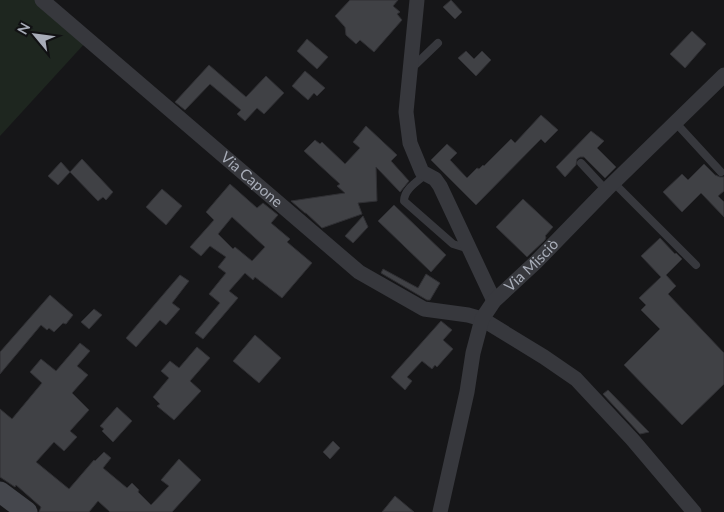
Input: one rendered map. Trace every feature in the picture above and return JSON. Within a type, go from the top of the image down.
[{"type":"street","name":"Via Capone","points":[[42,0],[359,272],[424,310],[482,319]]},
{"type":"street","points":[[417,0],[406,112],[410,143],[419,168],[435,179],[440,186],[494,301]]},
{"type":"street","name":"Via Misciò","points":[[440,512],[467,392],[473,353],[482,319],[494,301],[536,262],[610,186],[724,75]]},
{"type":"street","points":[[482,319],[576,379],[632,439],[694,512]]},
{"type":"street","points":[[0,492],[27,512]]},
{"type":"lane","points":[[410,64],[419,62],[438,43]]},
{"type":"lane","points":[[675,122],[721,172]]},
{"type":"lane","points":[[581,164],[610,186],[696,264]]},
{"type":"lane","points":[[426,174],[407,191],[404,201],[453,244],[469,249]]},
{"type":"shaded area","points":[[0,0],[37,0],[86,42],[0,136]]},
{"type":"building","points":[[350,0],[398,0],[393,6],[400,12],[397,14],[402,20],[374,52],[360,40],[356,44],[346,35],[345,27],[335,16]]},
{"type":"building","points":[[451,0],[462,12],[455,19],[443,7]]},
{"type":"building","points":[[692,31],[706,44],[685,68],[670,54]]},
{"type":"building","points":[[307,39],[328,57],[317,69],[297,51]]},
{"type":"building","points":[[466,51],[474,59],[482,51],[491,60],[476,76],[458,58]]},
{"type":"building","points":[[209,65],[246,97],[266,76],[284,93],[264,114],[257,108],[245,121],[237,114],[241,110],[210,84],[185,110],[175,102]]},
{"type":"building","points":[[305,71],[325,88],[317,96],[314,93],[308,100],[292,86]]},
{"type":"building","points":[[541,115],[558,130],[545,143],[541,139],[476,205],[431,160],[447,144],[457,153],[450,160],[467,178],[477,168],[479,169],[484,166],[511,139],[515,143]]},
{"type":"building","points":[[366,126],[397,155],[391,161],[409,181],[400,192],[376,167],[377,201],[358,203],[362,214],[322,228],[291,201],[345,193],[337,186],[340,184],[304,151],[315,140],[320,144],[322,142],[345,164],[360,148],[353,142]]},
{"type":"building","points":[[591,131],[604,141],[597,148],[616,167],[605,178],[584,157],[580,157],[577,159],[576,165],[565,177],[556,167]]},
{"type":"building","points":[[82,159],[113,192],[106,200],[103,197],[98,201],[70,172]]},
{"type":"building","points":[[61,162],[70,172],[58,185],[48,176]]},
{"type":"building","points":[[704,164],[715,175],[724,177],[724,191],[718,196],[724,202],[724,217],[701,193],[682,212],[663,192],[682,174],[688,180]]},
{"type":"building","points":[[230,184],[257,208],[263,203],[278,215],[271,223],[290,239],[287,242],[312,263],[282,298],[255,277],[253,280],[245,273],[229,291],[238,298],[203,339],[195,333],[220,303],[209,294],[226,273],[218,267],[226,257],[210,246],[201,256],[190,247],[214,220],[206,212]],"holes":[[[232,217],[265,247],[252,261],[235,247],[233,249],[218,234]]]},
{"type":"building","points":[[162,189],[182,206],[166,225],[146,207]]},
{"type":"building","points":[[523,199],[553,227],[545,236],[545,240],[527,257],[496,227]]},
{"type":"building","points":[[394,205],[446,255],[431,272],[378,221]]},
{"type":"building","points":[[363,216],[368,227],[353,243],[345,236]]},
{"type":"building","points":[[660,238],[682,259],[666,275],[676,286],[668,294],[724,353],[724,384],[682,425],[624,365],[660,329],[641,310],[646,305],[639,298],[661,277],[641,256]]},
{"type":"building","points":[[383,269],[418,288],[426,274],[440,283],[430,300],[427,300],[381,273]]},
{"type":"building","points":[[180,275],[189,281],[172,303],[180,309],[166,325],[160,320],[136,347],[126,338]]},
{"type":"building","points":[[50,295],[73,315],[66,324],[63,323],[54,332],[49,328],[47,330],[41,325],[0,374],[0,352]]},
{"type":"building","points":[[94,309],[102,315],[89,329],[81,322]]},
{"type":"building","points":[[441,321],[452,330],[443,340],[453,349],[437,367],[435,365],[432,369],[422,361],[407,377],[412,381],[405,390],[391,377]]},
{"type":"building","points":[[255,335],[281,358],[259,383],[233,361]]},
{"type":"building","points":[[80,343],[90,351],[77,366],[88,375],[72,393],[89,410],[70,431],[77,437],[64,451],[54,442],[36,462],[69,489],[94,460],[104,452],[111,458],[103,468],[127,488],[132,483],[151,505],[169,486],[161,480],[179,459],[201,480],[172,512],[110,512],[98,501],[89,512],[39,512],[41,507],[16,485],[15,487],[0,477],[0,409],[12,419],[42,383],[30,372],[41,359],[56,371]]},
{"type":"building","points":[[197,347],[210,358],[190,381],[201,391],[174,420],[157,406],[160,404],[153,397],[169,378],[161,371],[170,361],[179,368]]},
{"type":"building","points":[[608,390],[649,432],[640,434],[603,394]]},
{"type":"building","points":[[117,407],[132,421],[113,442],[102,431],[104,429],[100,426]]},
{"type":"building","points":[[333,441],[340,448],[330,459],[323,452]]},
{"type":"building","points":[[395,496],[414,512],[382,512]]}]
